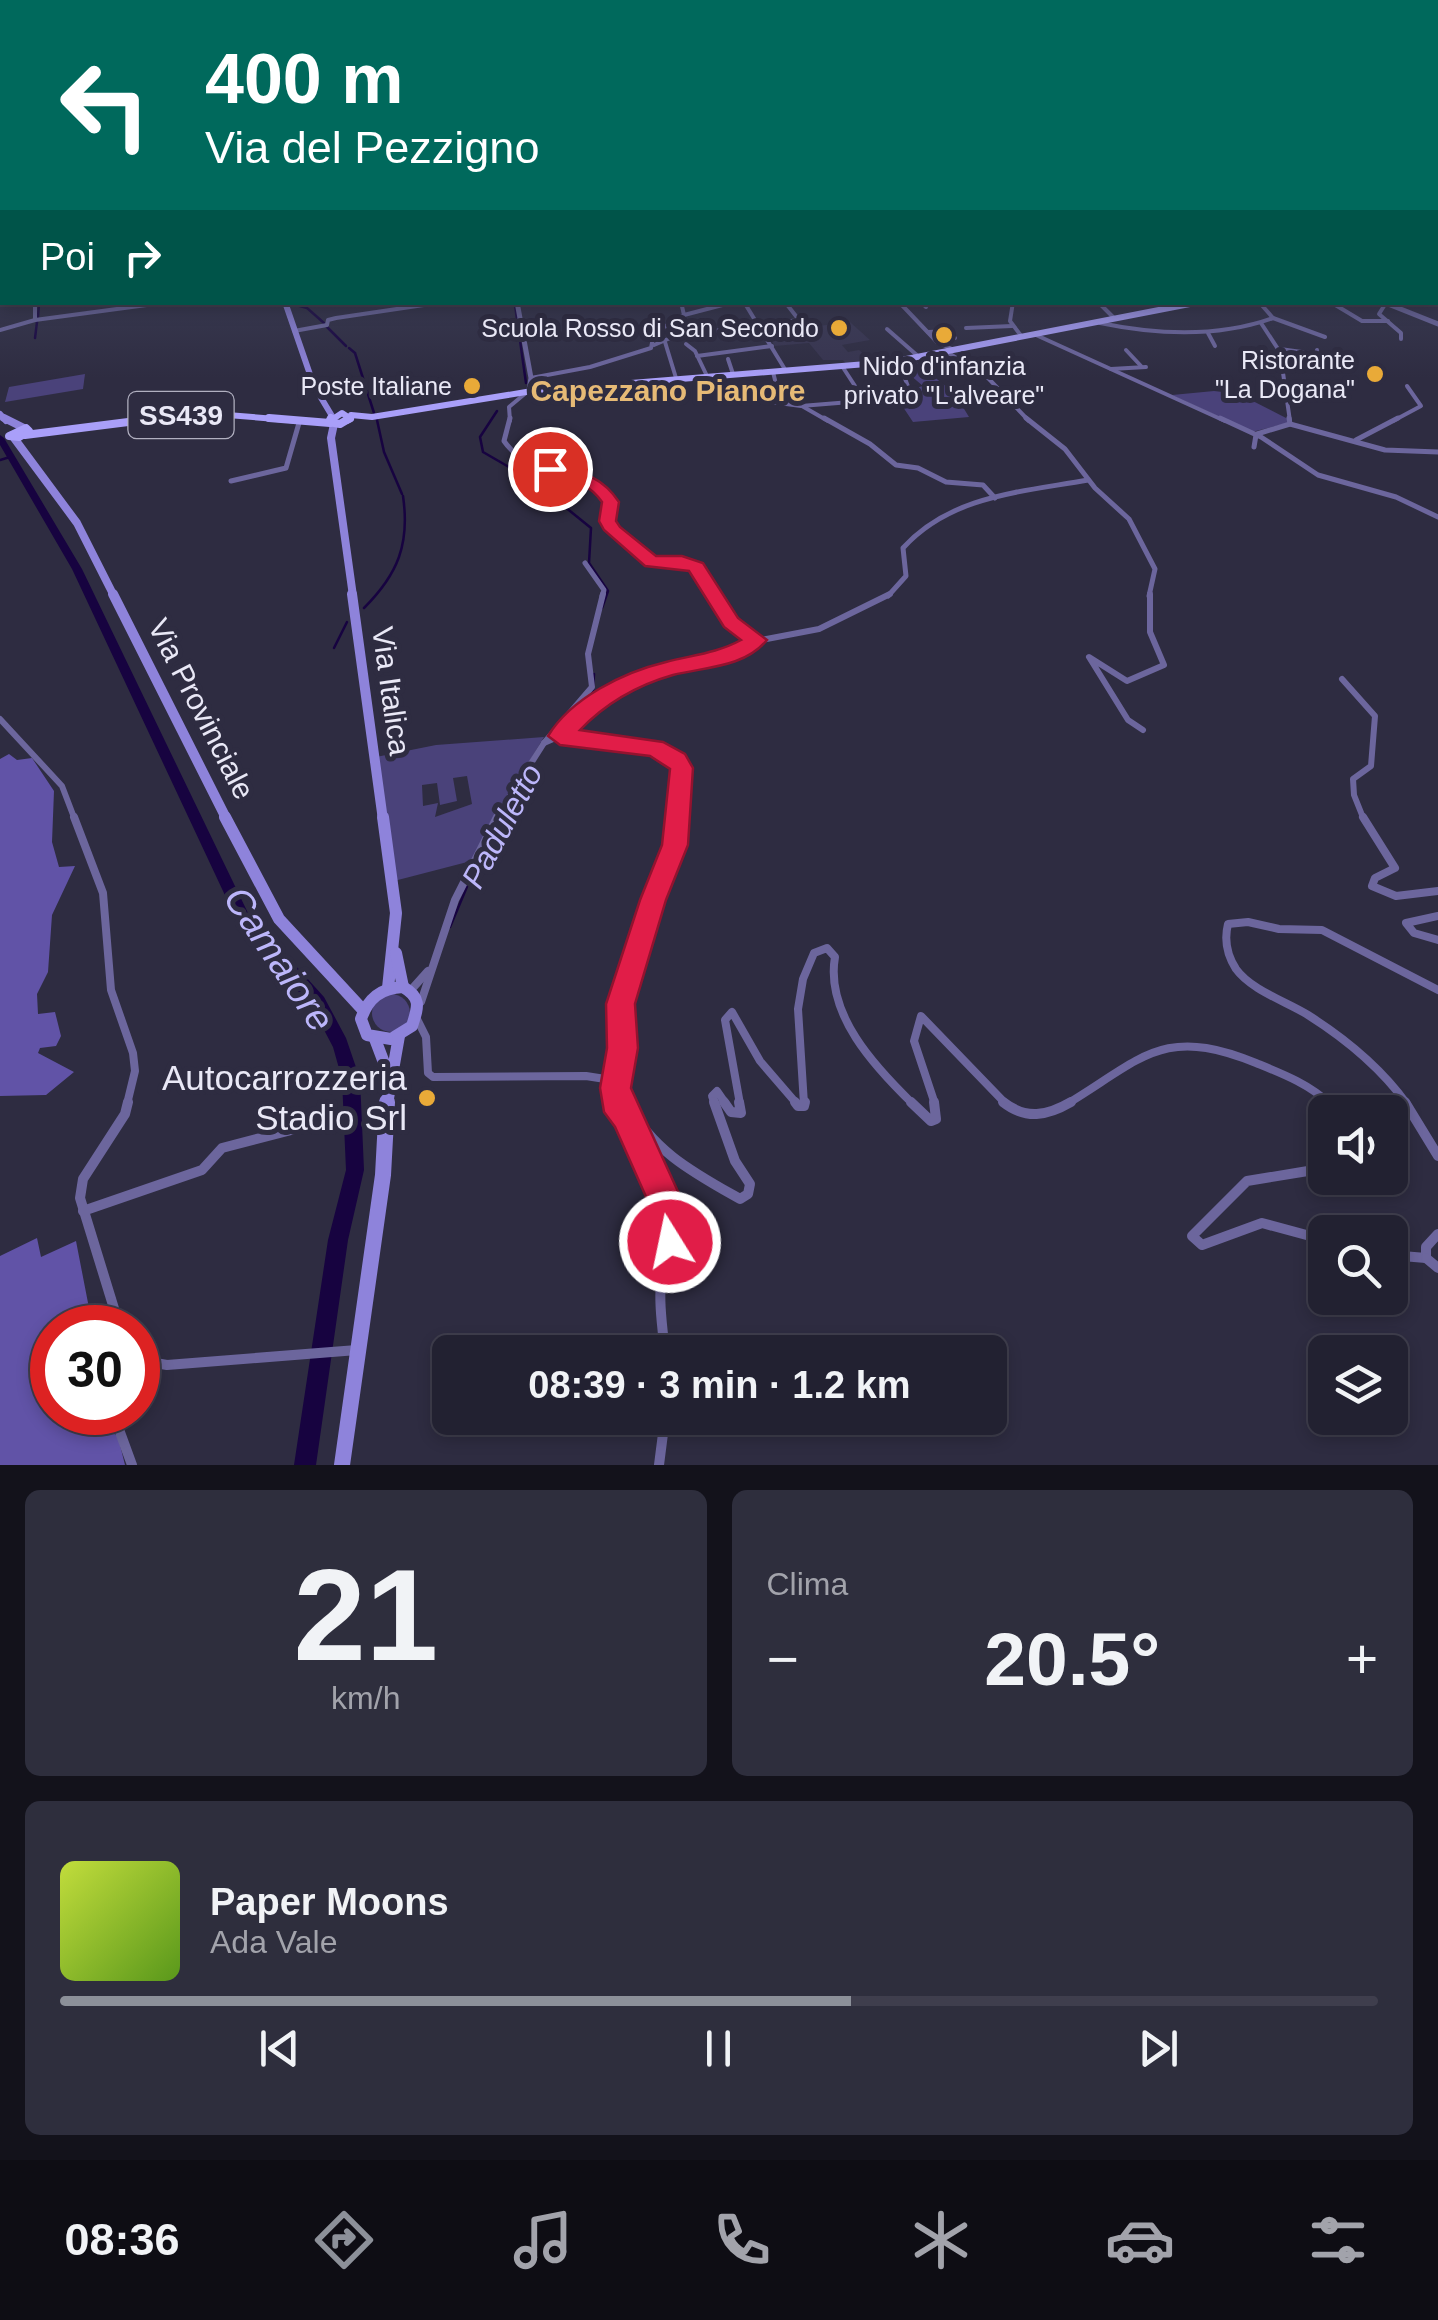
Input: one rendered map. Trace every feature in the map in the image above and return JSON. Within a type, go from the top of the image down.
[{"type":"main road","points":[[286,305],[314,386],[338,418]]},
{"type":"main road","name":"SS439","points":[[15,434],[202,413],[314,424],[529,391],[891,362],[1184,305]]},
{"type":"main road","name":"Via Provinciale","points":[[0,414],[77,522],[265,896],[280,919],[347,990],[367,1004],[362,1028],[375,1039],[389,1077]]},
{"type":"main road","name":"Via Italica","points":[[338,418],[332,441],[396,913],[395,948],[401,988]]},
{"type":"main road","points":[[367,1004],[401,988],[418,998],[417,1020],[399,1036],[375,1039]]},
{"type":"main road","name":"Via Provinciale","points":[[342,1465],[383,1176],[389,1077],[399,1036]]},
{"type":"street","points":[[35,305],[35,320]]},
{"type":"street","points":[[0,330],[35,320],[147,305]]},
{"type":"street","points":[[293,331],[325,325],[328,320],[425,305]]},
{"type":"street","points":[[518,305],[531,378],[529,391],[509,408],[510,426],[504,441],[510,452],[520,459],[589,479],[601,488],[611,502],[608,521],[612,530],[651,562],[682,562],[696,567],[731,623],[756,640]]},
{"type":"street","points":[[682,305],[684,316]]},
{"type":"street","points":[[652,346],[653,335],[664,327],[684,316],[723,305]]},
{"type":"street","points":[[746,305],[786,371]]},
{"type":"street","points":[[531,378],[596,365],[667,342],[800,320],[788,305]]},
{"type":"street","points":[[902,305],[935,340],[988,378],[1023,416],[1072,455],[1088,480],[1129,518],[1155,568],[1149,597],[1150,632],[1164,665],[1126,680],[1089,657],[1128,720],[1143,730]]},
{"type":"street","points":[[1013,305],[1012,326],[1023,338]]},
{"type":"street","points":[[1101,305],[1116,320]]},
{"type":"street","points":[[1262,305],[1273,318],[1325,337]]},
{"type":"street","points":[[1335,305],[1362,321],[1388,320]]},
{"type":"street","points":[[1384,305],[1379,314],[1401,332],[1401,339]]},
{"type":"street","points":[[1390,305],[1438,324]]},
{"type":"street","points":[[1100,323],[1208,332],[1273,318]]},
{"type":"street","points":[[1261,323],[1280,349],[1290,424]]},
{"type":"street","points":[[966,328],[1012,326]]},
{"type":"street","points":[[664,327],[676,378]]},
{"type":"street","points":[[888,329],[920,357]]},
{"type":"street","points":[[927,332],[953,336],[935,340]]},
{"type":"street","points":[[1208,332],[1214,346]]},
{"type":"street","points":[[1036,336],[1256,434],[1318,475],[1396,497],[1438,517]]},
{"type":"street","points":[[686,344],[707,376]]},
{"type":"street","points":[[697,356],[772,346]]},
{"type":"street","points":[[1280,349],[1314,354],[1317,350]]},
{"type":"street","points":[[1110,369],[1144,367],[1126,350]]},
{"type":"street","points":[[728,359],[733,374]]},
{"type":"street","points":[[801,406],[912,397],[904,376],[891,362]]},
{"type":"street","points":[[842,366],[856,386]]},
{"type":"street","points":[[773,372],[780,400]]},
{"type":"street","points":[[696,377],[700,392],[780,400],[801,406],[870,444],[896,465],[918,468],[946,482],[983,485],[994,498]]},
{"type":"street","points":[[1356,441],[1419,408],[1420,404],[1402,384]]},
{"type":"street","points":[[231,481],[286,468],[299,423]]},
{"type":"street","points":[[1256,434],[1290,424],[1385,450],[1438,452]]},
{"type":"street","points":[[1254,446],[1256,434]]},
{"type":"street","points":[[552,740],[586,710],[623,686],[667,669],[727,657],[756,640],[818,629],[886,597],[904,579],[903,548],[923,524],[969,504],[1088,480]]},
{"type":"street","points":[[585,563],[604,590],[588,654],[592,687],[485,839],[428,970],[417,1020],[426,1038],[428,1073],[433,1078],[586,1076],[618,1080]]},
{"type":"street","points":[[1342,679],[1375,716],[1371,766],[1354,779],[1353,790],[1362,821],[1392,857],[1395,868],[1375,878],[1372,886],[1396,896],[1438,891]]},
{"type":"street","points":[[0,719],[62,786],[103,893],[111,990],[133,1053],[135,1071],[125,1114],[117,1132],[83,1179],[80,1198],[113,1305]]},
{"type":"street","points":[[552,740],[655,748],[677,760],[682,768],[675,845],[620,1004],[622,1048],[616,1100],[668,1207],[672,1225],[662,1273],[663,1335]]},
{"type":"street","points":[[1438,916],[1406,923],[1414,932],[1438,940]]},
{"type":"street","points":[[1438,990],[1322,930],[1248,922],[1228,924],[1225,930],[1230,959],[1238,972],[1319,1022],[1380,1071],[1421,1120],[1438,1156]]},
{"type":"street","points":[[618,1080],[626,1103],[655,1148],[740,1199],[748,1194],[750,1184],[735,1160],[712,1096],[717,1091],[731,1112],[741,1113],[725,1020],[732,1012],[736,1016],[760,1061],[798,1106],[804,1106],[806,1092],[798,1050],[800,988],[814,952],[828,948],[835,957],[834,996],[885,1074],[931,1121],[936,1119],[937,1107],[918,1062],[915,1034],[922,1016],[931,1020],[952,1050],[1008,1106],[1024,1115],[1044,1114],[1071,1101],[1135,1057],[1162,1047],[1191,1044],[1220,1048],[1293,1077],[1318,1095]]},
{"type":"street","points":[[401,988],[428,970]]},
{"type":"street","points":[[84,1211],[202,1170],[222,1148],[330,1120]]},
{"type":"street","points":[[1308,1171],[1247,1181],[1192,1236],[1202,1245],[1250,1222],[1268,1222],[1308,1235]]},
{"type":"street","points":[[1426,1258],[1426,1247],[1438,1234]]},
{"type":"street","points":[[1408,1256],[1426,1258],[1438,1268]]},
{"type":"street","points":[[160,1363],[358,1350]]},
{"type":"street","points":[[121,1435],[132,1465]]},
{"type":"street","points":[[658,1465],[662,1435]]},
{"type":"shaded area","points":[[801,322],[810,327],[850,322],[870,340],[842,345],[848,352],[859,350],[872,362],[847,365],[843,360],[823,360],[809,343],[775,346],[761,326]]},
{"type":"shaded area","points":[[915,361],[955,394],[969,417],[913,422],[899,401],[918,399],[912,389],[923,386],[897,364]]},
{"type":"shaded area","points":[[85,374],[83,389],[5,402],[9,387]]},
{"type":"shaded area","points":[[1214,391],[1239,394],[1288,419],[1288,423],[1252,432],[1172,395]]},
{"type":"shaded area","points":[[544,737],[486,833],[475,860],[394,881],[376,757],[436,745]],"holes":[[[467,776],[472,804],[435,817],[438,803],[423,806],[422,785],[437,783],[440,805],[457,801],[453,778]]]},
{"type":"shaded area","points":[[9,754],[17,760],[32,758],[54,791],[52,842],[59,867],[75,866],[52,915],[48,972],[37,994],[38,1014],[55,1012],[61,1036],[56,1046],[40,1048],[38,1053],[74,1072],[46,1095],[0,1096],[0,759]]},
{"type":"shaded area","points":[[391,994],[404,1000],[410,1013],[404,1026],[391,1032],[378,1026],[372,1013],[378,1000]]},
{"type":"shaded area","points":[[37,1238],[41,1257],[76,1241],[88,1305],[30,1305],[30,1435],[116,1435],[125,1465],[0,1465],[0,1256]]},
{"type":"waterway","points":[[38,317],[39,305]]},
{"type":"waterway","points":[[296,305],[307,308],[324,323]]},
{"type":"waterway","points":[[515,305],[526,383]]},
{"type":"waterway","points":[[35,338],[37,322]]},
{"type":"waterway","points":[[326,326],[346,346]]},
{"type":"waterway","points":[[349,348],[355,353],[374,413]]},
{"type":"waterway","name":"Paduletto","points":[[497,411],[480,437],[483,452],[533,481],[591,528],[589,563],[608,591],[602,608]]},
{"type":"waterway","points":[[377,420],[384,452],[402,494]]},
{"type":"waterway","name":"Camaiore","points":[[0,438],[77,569],[243,918],[318,1002],[340,1044],[351,1079],[355,1170],[338,1240],[305,1465]]},
{"type":"waterway","points":[[0,460],[10,457]]},
{"type":"waterway","points":[[364,608],[385,583],[399,557],[405,529],[403,496]]},
{"type":"waterway","points":[[334,648],[347,622]]},
{"type":"waterway","name":"Paduletto","points":[[577,709],[593,690],[594,674]]},
{"type":"waterway","name":"Paduletto","points":[[496,827],[531,770]]},
{"type":"waterway","name":"Paduletto","points":[[450,927],[474,870]]},
{"type":"place","name":"Scuola Rosso di San Secondo","points":[[839,328]]},
{"type":"place","name":"Nido d'infanzia privato \"L'alveare\"","points":[[944,335]]},
{"type":"place","name":"Ristorante \"La Dogana\"","points":[[1375,374]]},
{"type":"place","name":"Poste Italiane","points":[[472,386]]},
{"type":"place","name":"Autocarrozzeria Stadio Srl","points":[[427,1098]]},
{"type":"district","name":"Capezzano Pianore","points":[[668,391]]},
{"type":"route","points":[[550,469],[589,479],[601,488],[611,502],[608,524],[612,530],[651,562],[682,562],[696,567],[731,623],[756,640],[727,657],[667,669],[623,686],[601,698],[560,736],[655,748],[677,760],[682,768],[675,845],[620,1004],[622,1048],[615,1088],[616,1100],[668,1207],[670,1242]]}]
